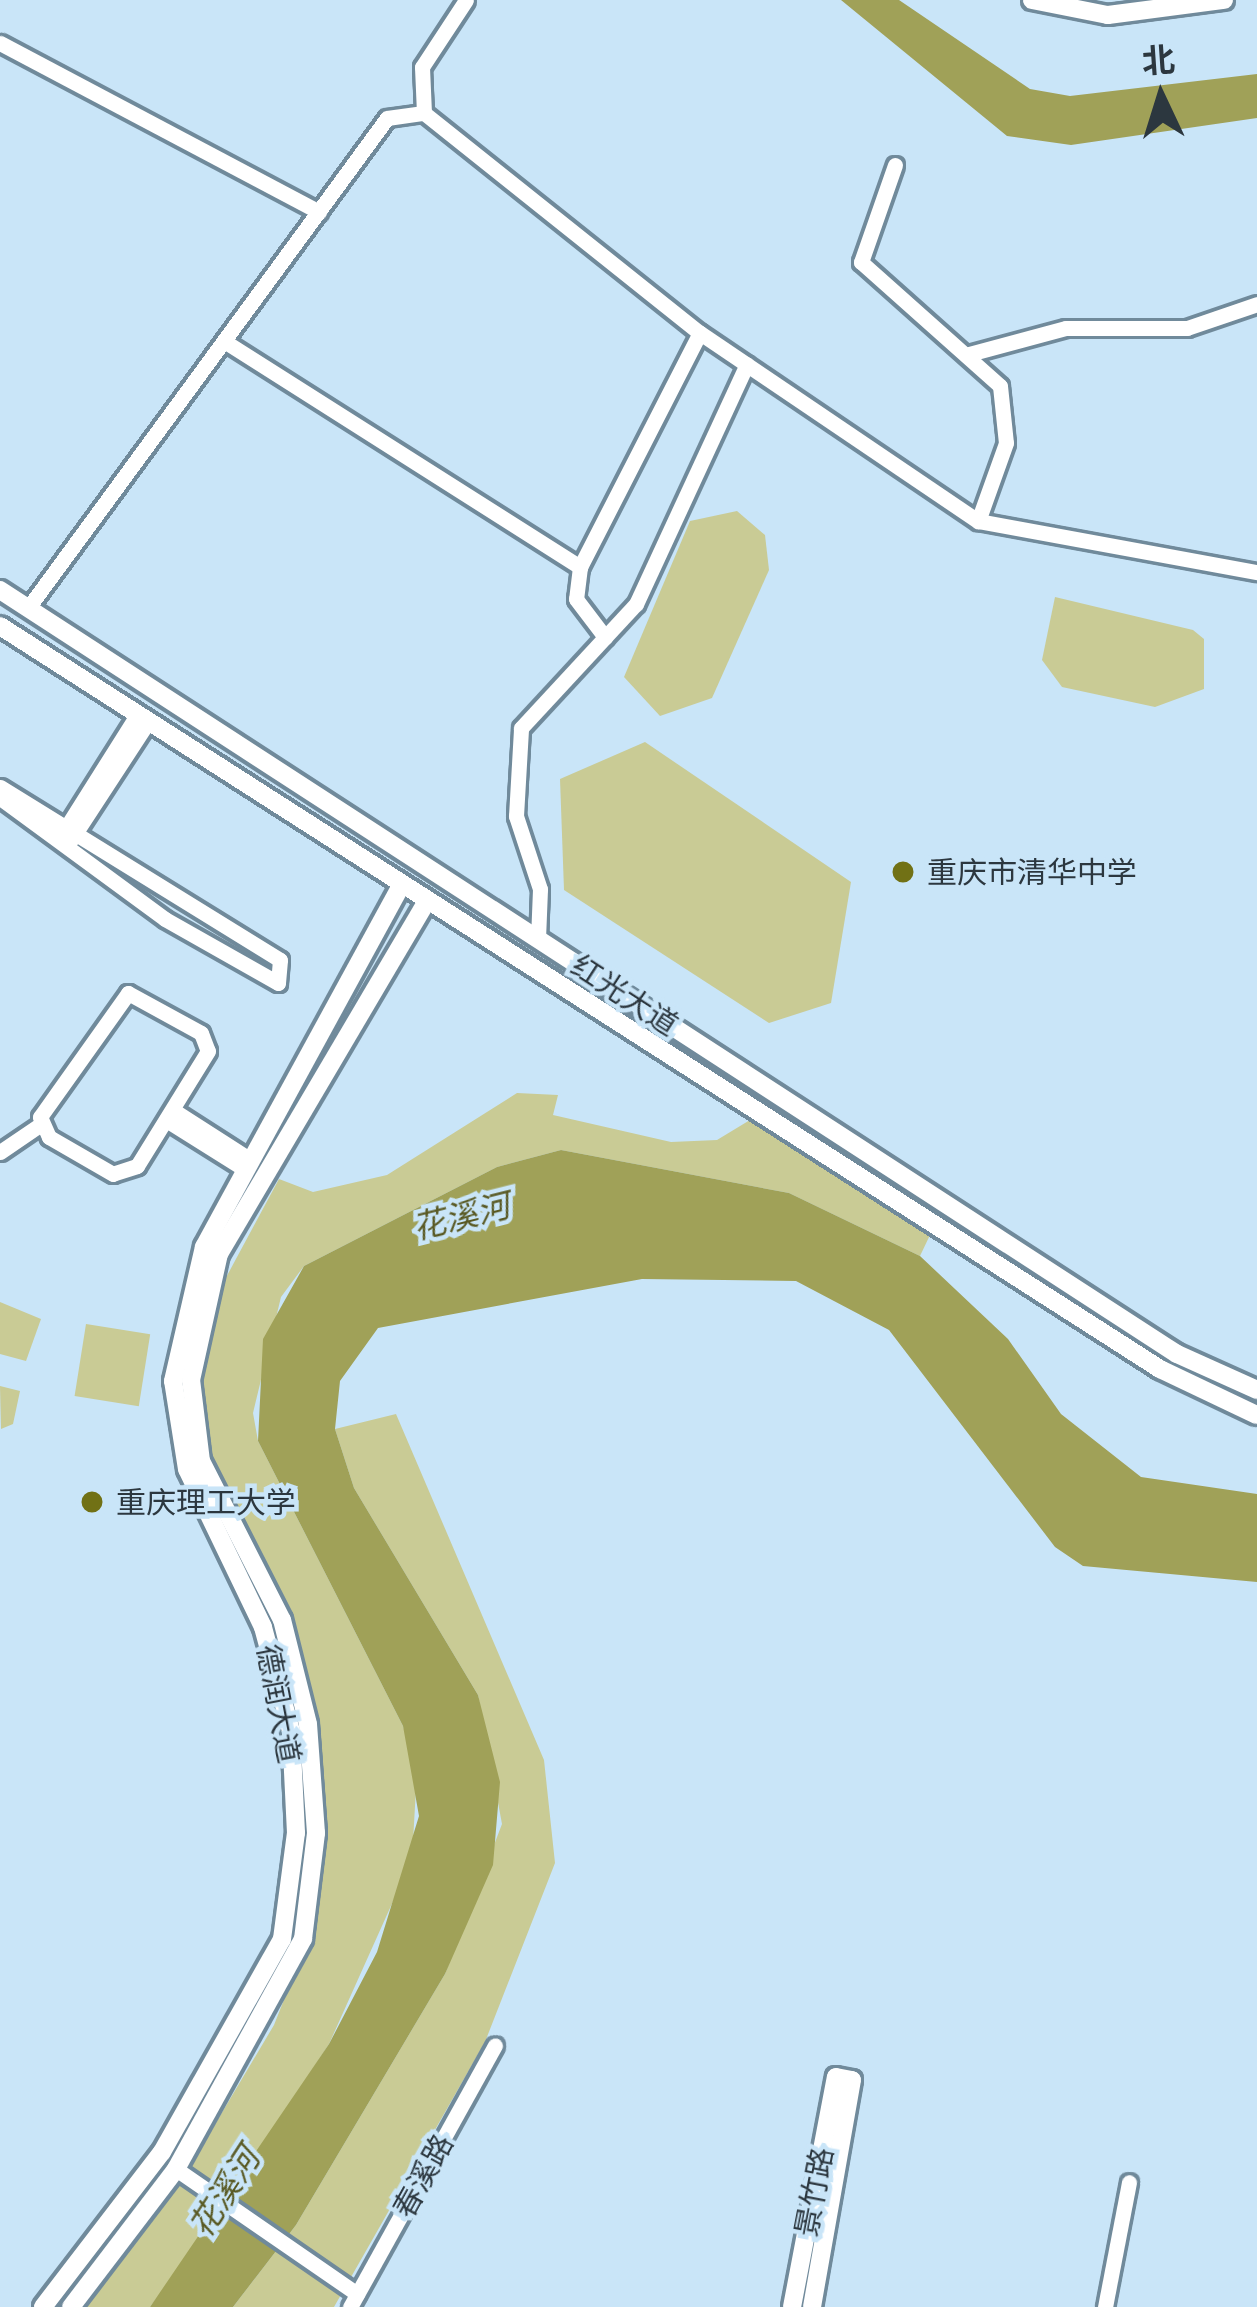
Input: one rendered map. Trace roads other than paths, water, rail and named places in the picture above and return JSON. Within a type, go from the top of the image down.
[{"type":"main road","points":[[1032,0],[1108,16],[1224,0]]},
{"type":"main road","points":[[1075,0],[1142,0]]},
{"type":"main road","name":"红光大道","points":[[0,590],[1177,1354],[1257,1390]]},
{"type":"main road","name":"红光大道","points":[[0,626],[1160,1369],[1257,1414]]},
{"type":"main road","name":"德润大道","points":[[43,2307],[162,2152],[282,1939],[296,1833],[291,1731],[263,1627],[187,1469],[173,1381],[183,1306],[248,1165],[401,885]]},
{"type":"main road","name":"德润大道","points":[[71,2307],[176,2169],[303,1939],[316,1833],[308,1724],[282,1620],[201,1461],[191,1380],[200,1309],[219,1254],[427,901]]},
{"type":"main road","name":"景竹路","points":[[793,2307],[844,2079],[812,2307]]},
{"type":"street","points":[[424,113],[422,67],[466,0]]},
{"type":"street","points":[[0,43],[319,212]]},
{"type":"street","points":[[28,608],[387,118],[424,113],[700,333],[978,521],[1257,572]]},
{"type":"street","points":[[895,165],[861,262],[1000,386],[1006,443],[978,521]]},
{"type":"street","points":[[969,354],[1066,328],[1187,328],[1257,304]]},
{"type":"street","points":[[605,637],[576,599],[580,567],[700,333]]},
{"type":"street","points":[[224,341],[580,567]]},
{"type":"street","points":[[538,939],[540,889],[517,816],[520,728],[636,604],[747,364]]},
{"type":"street","points":[[67,837],[142,718]]},
{"type":"street","points":[[0,787],[67,837],[165,919],[278,982],[280,960],[67,837],[0,798]]},
{"type":"street","points":[[0,1151],[41,1124],[128,993],[207,1044],[137,1166],[113,1174],[41,1124]]},
{"type":"street","points":[[170,1115],[248,1165]]},
{"type":"street","name":"春溪路","points":[[353,2300],[495,2045]]},
{"type":"street","points":[[176,2169],[330,2276],[353,2300]]},
{"type":"street","points":[[1105,2307],[1129,2182]]},
{"type":"water","points":[[841,0],[899,0],[1030,89],[1070,96],[1257,74],[1257,118],[1071,145],[1007,136]]},
{"type":"water","name":"花溪河","points":[[561,1150],[789,1193],[920,1256],[1008,1339],[1061,1414],[1141,1477],[1257,1494],[1257,1582],[1083,1566],[1055,1547],[889,1330],[796,1281],[642,1279],[378,1328],[340,1381],[335,1429],[354,1488],[478,1695],[500,1782],[493,1865],[445,1974],[296,2225],[233,2307],[150,2307],[329,2044],[377,1952],[419,1816],[403,1726],[258,1441],[263,1339],[304,1266],[497,1167]]},
{"type":"place","name":"重庆市清华中学","points":[[903,872]]},
{"type":"place","name":"重庆理工大学","points":[[92,1502]]}]
